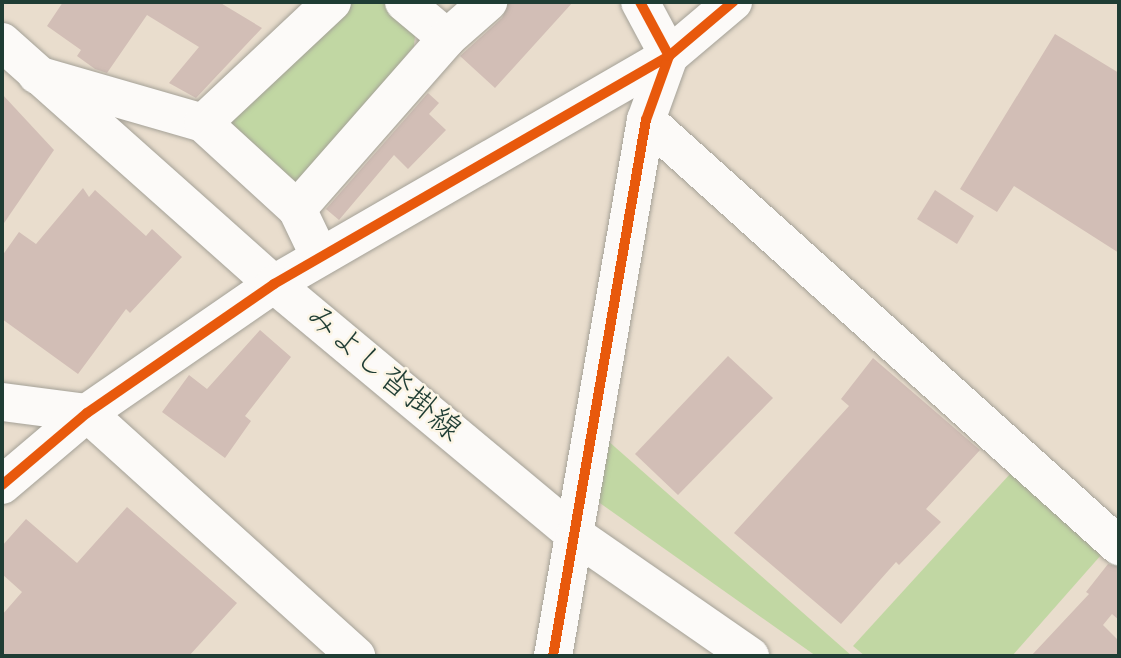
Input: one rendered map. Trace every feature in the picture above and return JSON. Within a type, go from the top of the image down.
[{"type":"street","points":[[203,123],[332,2]]},
{"type":"street","points":[[404,2],[447,38]]},
{"type":"street","points":[[297,209],[447,38],[488,2]]},
{"type":"street","points":[[553,656],[646,120],[669,56],[640,2]]},
{"type":"street","points":[[2,485],[87,413],[274,284],[669,56],[733,2]]},
{"type":"street","name":"みよし沓掛線","points":[[2,41],[274,284],[575,535],[750,656]]},
{"type":"street","points":[[37,75],[203,123],[297,209],[320,257]]},
{"type":"street","points":[[646,120],[1119,546]]},
{"type":"street","points":[[2,402],[87,413],[356,656]]},
{"type":"green space","points":[[343,2],[384,2],[416,26],[414,46],[301,183],[282,182],[227,131],[227,112]]},
{"type":"green space","points":[[607,440],[852,656],[816,656],[597,501]]},
{"type":"green space","points":[[1020,463],[1109,546],[1012,656],[865,656],[853,646]]},
{"type":"building","points":[[63,2],[219,2],[262,28],[196,98],[169,83],[199,47],[147,15],[107,73],[95,69],[77,56],[81,50],[47,26]]},
{"type":"building","points":[[509,2],[573,2],[495,88],[460,56],[502,18]]},
{"type":"building","points":[[1055,34],[1119,73],[1119,253],[1014,186],[997,212],[960,189]]},
{"type":"building","points":[[428,93],[439,103],[429,114],[446,130],[408,169],[394,155],[339,220],[326,209]]},
{"type":"building","points":[[2,94],[54,150],[2,226]]},
{"type":"building","points":[[83,188],[89,197],[95,190],[146,236],[152,229],[182,257],[130,313],[126,309],[78,374],[2,319],[2,256],[19,232],[36,244]]},
{"type":"building","points":[[935,190],[974,216],[957,244],[917,219]]},
{"type":"building","points":[[260,330],[291,357],[245,416],[251,421],[225,458],[162,412],[189,375],[207,389]]},
{"type":"building","points":[[728,356],[773,398],[678,495],[635,454]]},
{"type":"building","points":[[873,358],[980,450],[926,509],[941,522],[899,565],[896,562],[841,624],[734,533],[849,406],[841,399]]},
{"type":"building","points":[[127,507],[237,603],[189,656],[2,656],[2,615],[22,592],[2,574],[2,546],[26,519],[77,563]]},
{"type":"building","points":[[1108,564],[1119,567],[1119,620],[1112,614],[1103,625],[1119,641],[1119,656],[1031,656],[1089,594],[1086,592]]},
{"type":"cycle path","points":[[2,485],[87,413],[274,284],[669,56],[640,2]]},
{"type":"cycle path","points":[[553,656],[646,120],[669,56],[733,2]]}]
